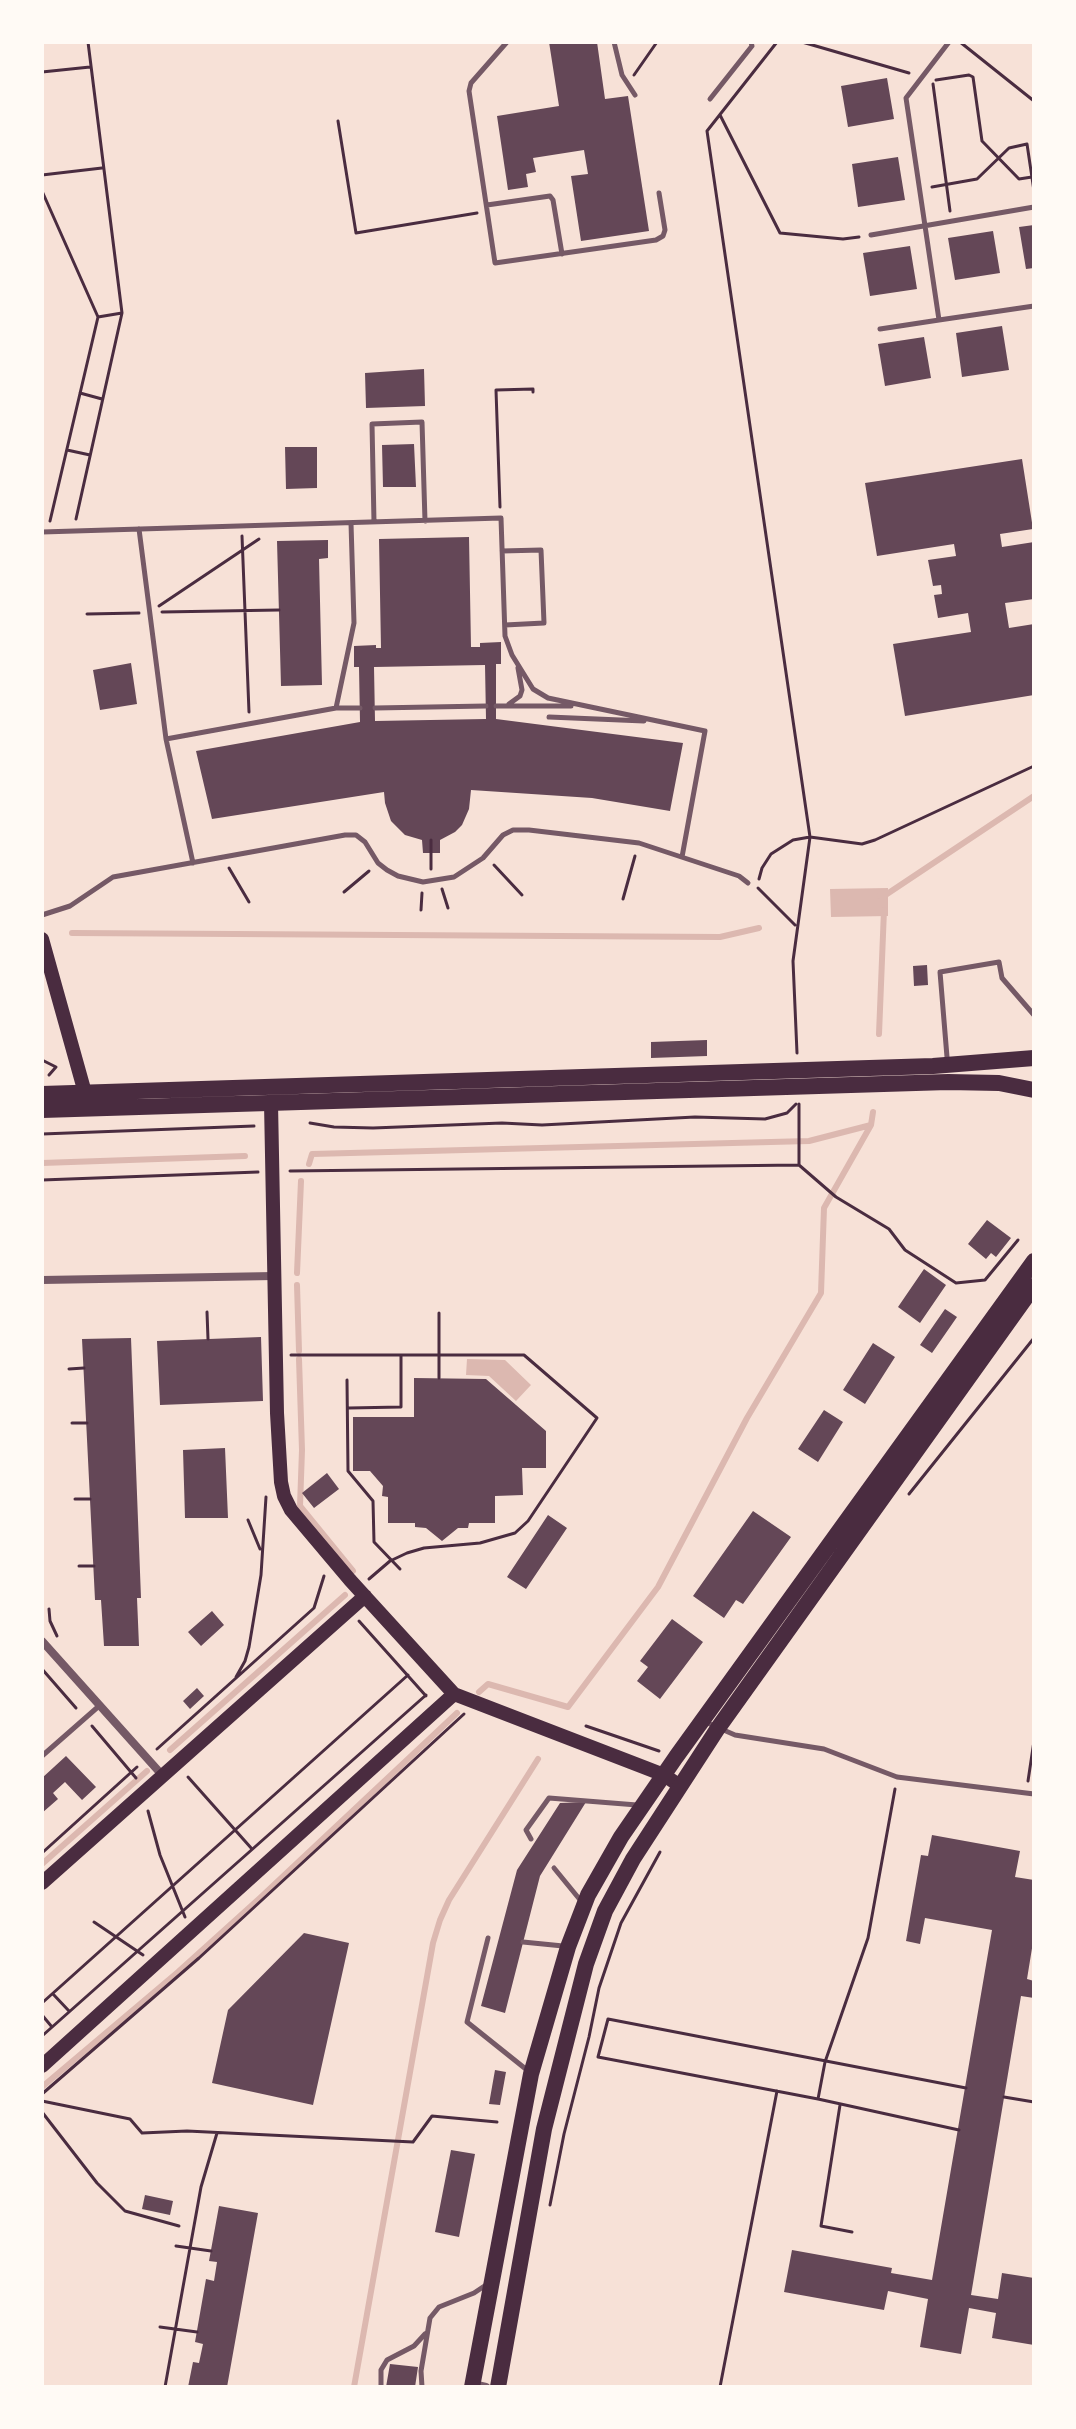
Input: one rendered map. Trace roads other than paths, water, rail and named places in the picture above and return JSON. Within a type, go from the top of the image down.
[{"type":"main road","points":[[42,939],[87,1100]]},
{"type":"main road","points":[[42,1110],[87,1100],[933,1066],[1034,1058]]},
{"type":"main road","points":[[42,1094],[87,1100],[271,1103],[948,1082],[999,1083],[1034,1090]]},
{"type":"main road","points":[[271,1103],[277,1413],[282,1489],[291,1510],[454,1694],[664,1775],[680,1786]]},
{"type":"main road","points":[[477,2386],[495,2266],[531,2074],[568,1947],[584,1905],[621,1837],[642,1806],[1034,1261]]},
{"type":"main road","points":[[498,2387],[544,2129],[586,1964],[605,1911],[633,1859],[718,1728],[1034,1286]]},
{"type":"main road","points":[[42,1883],[163,1776],[361,1592]]},
{"type":"main road","points":[[42,2066],[454,1694]]},
{"type":"street","points":[[42,1280],[274,1276]]},
{"type":"street","points":[[42,1641],[163,1776]]},
{"type":"lane","points":[[507,42],[471,83],[469,91],[495,263],[656,240],[663,236],[665,230],[659,193]]},
{"type":"lane","points":[[614,42],[617,61],[635,95]]},
{"type":"lane","points":[[710,99],[752,46],[751,42]]},
{"type":"lane","points":[[939,320],[906,98],[949,42]]},
{"type":"lane","points":[[487,208],[550,196],[562,254]]},
{"type":"lane","points":[[871,235],[1034,207]]},
{"type":"lane","points":[[880,329],[1034,306]]},
{"type":"lane","points":[[374,522],[372,424],[422,422],[425,521]]},
{"type":"lane","points":[[44,532],[501,518],[505,625],[508,646],[520,675],[522,690],[515,701],[498,706],[579,705]]},
{"type":"lane","points":[[336,708],[354,623],[351,523]]},
{"type":"lane","points":[[139,529],[166,739],[193,863]]},
{"type":"lane","points":[[502,551],[541,550],[544,623],[505,625]]},
{"type":"lane","points":[[512,655],[539,694],[705,731],[682,857]]},
{"type":"lane","points":[[375,708],[486,706]]},
{"type":"lane","points":[[166,739],[336,708],[360,708]]},
{"type":"lane","points":[[549,717],[662,722]]},
{"type":"lane","points":[[42,915],[70,906],[113,877],[345,835],[356,835],[365,842],[378,863],[398,876],[423,882],[454,877],[485,856],[503,835],[513,830],[529,830],[639,843],[739,876],[748,883]]},
{"type":"lane","points":[[933,1066],[944,1062],[947,1057],[940,972],[999,962],[1002,978],[1034,1015]]},
{"type":"lane","points":[[42,1756],[99,1706]]},
{"type":"lane","points":[[702,1721],[735,1735],[824,1749],[897,1777],[1034,1794]]},
{"type":"lane","points":[[531,1839],[526,1830],[549,1798],[642,1806]]},
{"type":"lane","points":[[554,1868],[584,1905]]},
{"type":"lane","points":[[488,1938],[467,2022],[531,2074]]},
{"type":"lane","points":[[523,1942],[568,1947]]},
{"type":"lane","points":[[422,2387],[421,2371],[430,2318],[439,2307],[486,2285],[495,2266]]},
{"type":"lane","points":[[381,2387],[383,2364],[419,2342],[428,2325]]},
{"type":"waterway","points":[[880,896],[1034,796]]},
{"type":"waterway","points":[[879,1034],[884,910]]},
{"type":"waterway","points":[[72,933],[720,937],[759,928]]},
{"type":"waterway","points":[[309,1164],[312,1154],[809,1141],[871,1125],[873,1112]]},
{"type":"waterway","points":[[479,1692],[488,1684],[568,1707],[658,1587],[747,1418],[821,1293],[824,1208],[871,1125]]},
{"type":"waterway","points":[[42,1163],[245,1156]]},
{"type":"waterway","points":[[297,1273],[301,1181]]},
{"type":"waterway","points":[[297,1285],[299,1351]]},
{"type":"waterway","points":[[299,1359],[300,1506],[353,1571]]},
{"type":"waterway","points":[[170,1750],[345,1595]]},
{"type":"waterway","points":[[42,2087],[178,1972],[457,1713]]},
{"type":"waterway","points":[[354,2387],[433,1943],[449,1900],[538,1759]]},
{"type":"waterway","points":[[42,1864],[147,1771]]}]
